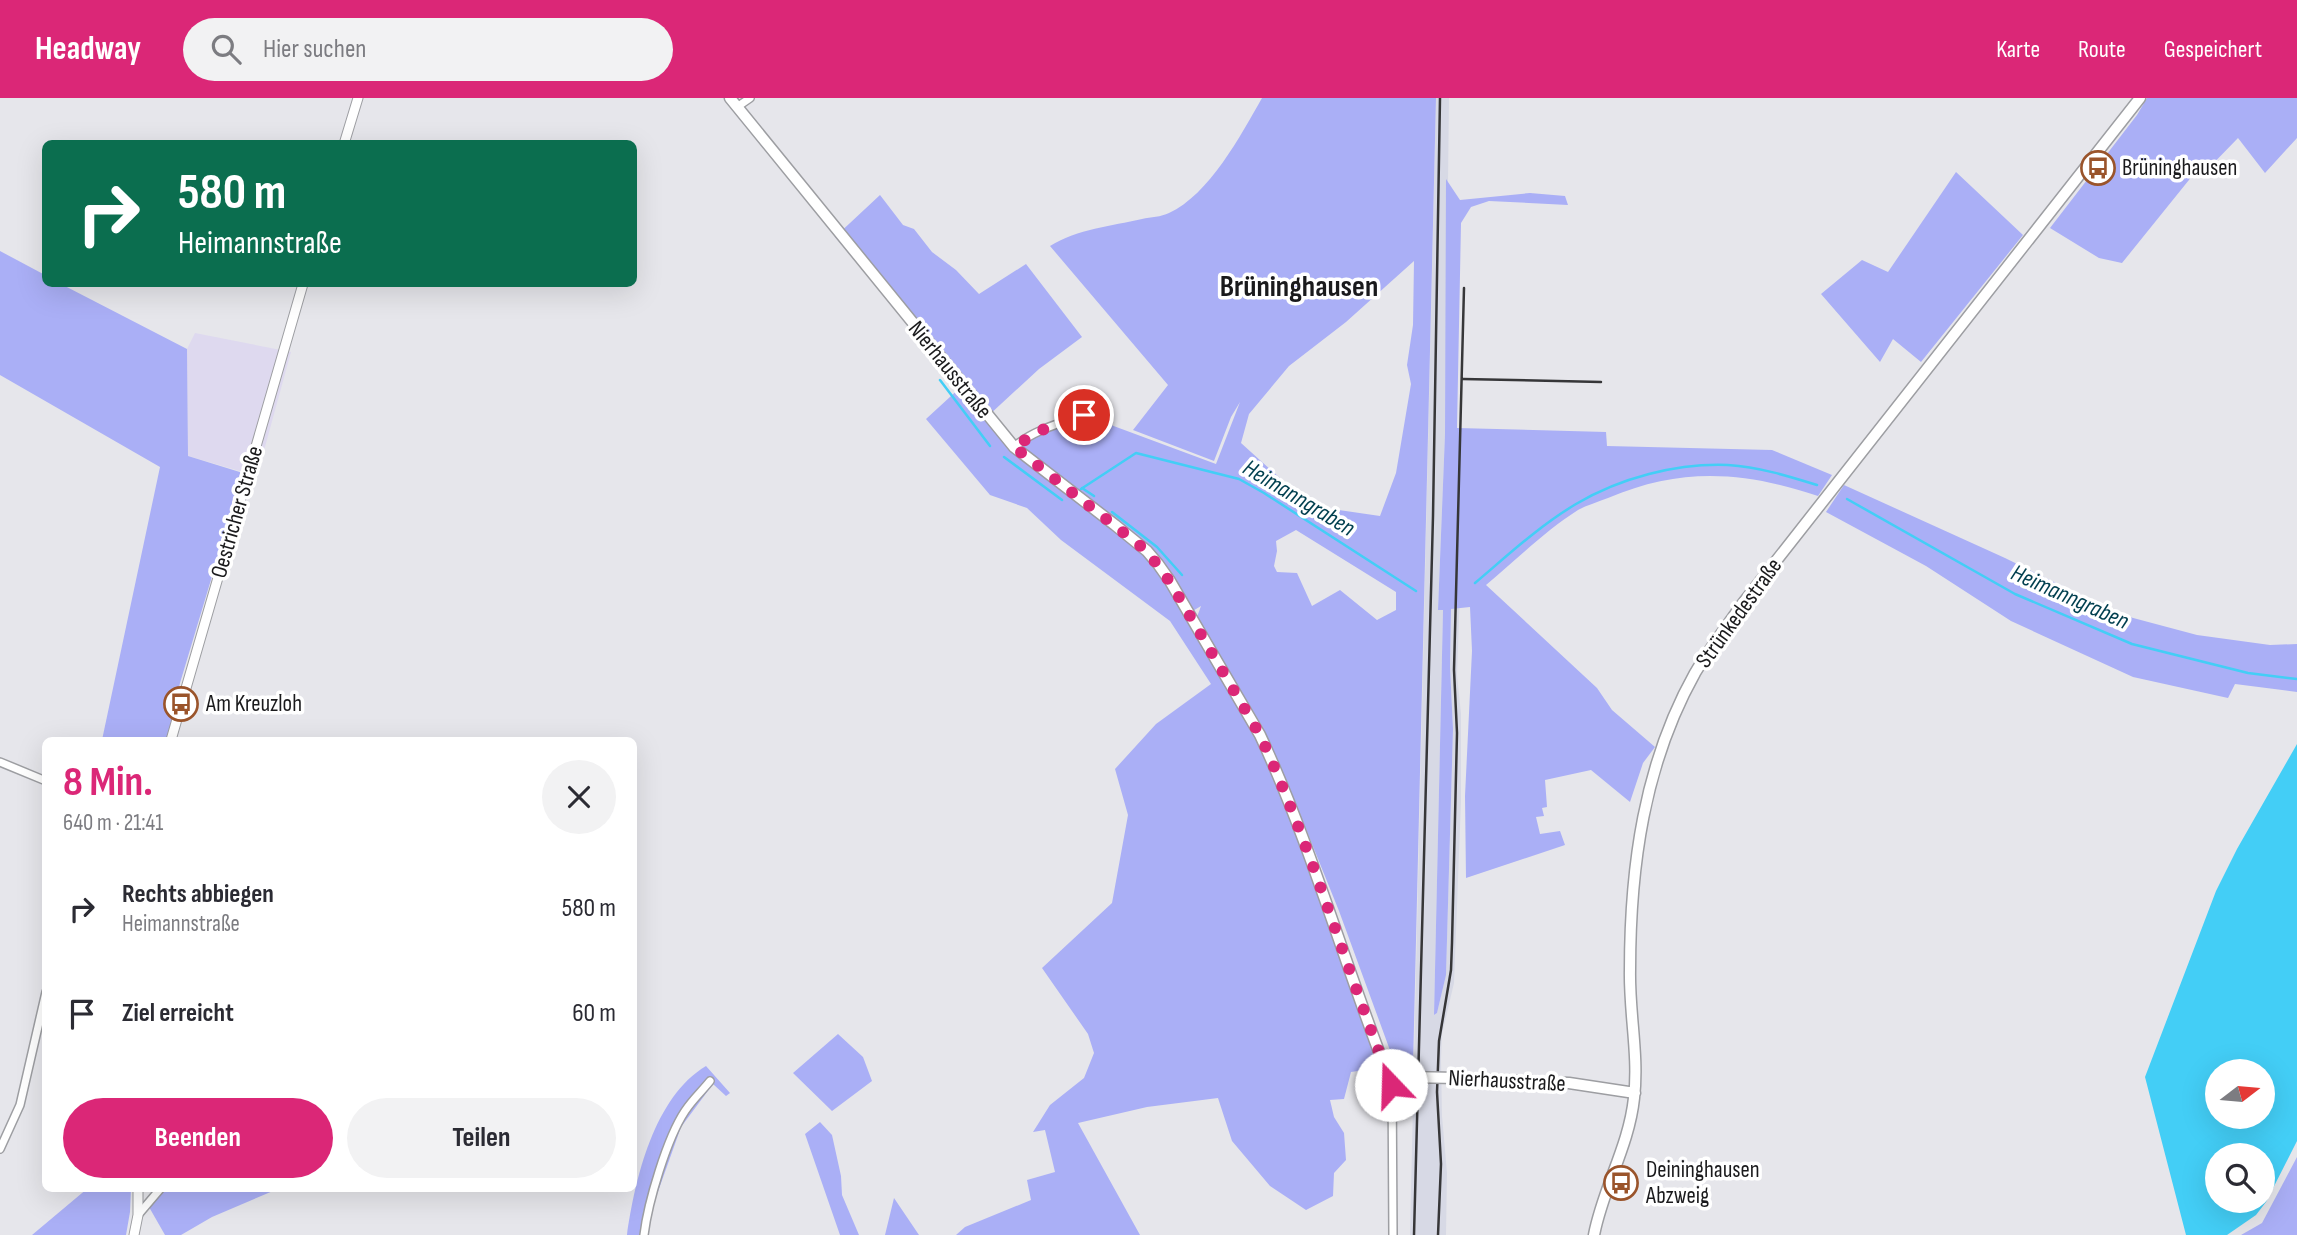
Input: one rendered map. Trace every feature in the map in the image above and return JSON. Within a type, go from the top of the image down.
[{"type":"main road","name":"Strünkedestraße","points":[[1594,1235],[1600,1210],[1625,1143],[1635,1093],[1630,974],[1631,900],[1638,845],[1660,752],[1681,702],[1702,662],[1744,603],[2140,98]]},
{"type":"main road","name":"Nierhausstraße","points":[[733,103],[1014,447],[1147,551],[1170,582],[1260,735],[1294,816],[1377,1048],[1384,1065],[1392,1075],[1569,1083],[1635,1093]]},
{"type":"street","points":[[345,140],[358,98]]},
{"type":"street","points":[[733,103],[750,98]]},
{"type":"street","name":"Oestricher Straße","points":[[172,737],[302,287]]},
{"type":"street","points":[[1014,447],[1039,431],[1084,415]]},
{"type":"street","points":[[0,762],[42,778]]},
{"type":"street","points":[[0,1149],[20,1104],[42,1009]]},
{"type":"street","points":[[1392,1075],[1393,1235]]},
{"type":"street","points":[[644,1235],[647,1210],[675,1132],[685,1111],[710,1081]]},
{"type":"street","points":[[134,1235],[138,1215],[138,1192]]},
{"type":"street","points":[[138,1215],[158,1192]]},
{"type":"shaded area","points":[[1262,98],[1436,98],[1413,1067],[1398,1063],[1391,1053],[1339,911],[1287,782],[1262,726],[1197,617],[1201,606],[1186,615],[1266,757],[1287,808],[1376,1061],[1372,1069],[1351,1072],[1344,1099],[1330,1100],[1334,1117],[1344,1133],[1346,1160],[1334,1173],[1333,1196],[1306,1210],[1270,1186],[1232,1141],[1218,1098],[1147,1107],[1078,1123],[1140,1235],[956,1235],[965,1227],[1031,1200],[1027,1180],[1055,1172],[1045,1130],[1033,1132],[1050,1105],[1084,1078],[1094,1053],[1088,1034],[1042,968],[1112,903],[1128,815],[1115,769],[1156,724],[1211,684],[1170,621],[1061,540],[1027,508],[990,495],[926,419],[963,385],[835,237],[880,195],[903,225],[914,229],[932,252],[956,270],[979,294],[1026,264],[1082,337],[1039,369],[988,416],[1014,447],[1021,440],[1084,415],[1216,464],[1240,402],[1231,417],[1214,461],[1133,430],[1168,385],[1050,246],[1083,232],[1163,215],[1184,204],[1223,163]],"holes":[[[1414,261],[1413,325],[1407,365],[1411,384],[1396,473],[1380,516],[1332,509],[1291,488],[1241,443],[1249,414],[1289,366],[1346,322]],[[1296,530],[1396,592],[1396,610],[1377,620],[1340,590],[1312,606],[1297,573],[1277,572],[1274,566],[1276,541]]]},
{"type":"shaded area","points":[[1436,98],[1449,98],[1445,434],[1438,609],[1443,609],[1434,1015],[1437,1013],[1446,974],[1453,729],[1450,667],[1452,539],[1466,428],[1457,675],[1461,714],[1461,802],[1454,983],[1442,1034],[1441,1059],[1447,1173],[1446,1235],[1410,1235]]},
{"type":"shaded area","points":[[2147,98],[2297,98],[2297,138],[2265,173],[2238,138],[2203,174],[2197,170],[2122,263],[2099,258],[2050,228],[2137,115]]},
{"type":"shaded area","points":[[1956,172],[2023,235],[1921,362],[1893,339],[1880,362],[1821,294],[1862,260],[1888,272]]},
{"type":"shaded area","points":[[1446,179],[1460,200],[1530,193],[1565,196],[1568,205],[1489,201],[1471,207],[1461,223],[1457,428],[1606,432],[1607,446],[1772,450],[1832,475],[1818,496],[1764,481],[1738,477],[1687,477],[1635,488],[1578,510],[1542,536],[1486,585],[1597,688],[1612,710],[1655,747],[1643,763],[1630,802],[1591,770],[1545,780],[1547,807],[1542,808],[1544,816],[1536,817],[1540,834],[1560,831],[1565,845],[1466,878],[1465,796],[1472,651],[1470,607],[1451,609],[1453,729],[1446,975],[1437,1013],[1434,1015],[1443,610],[1438,610],[1445,434]]},
{"type":"shaded area","points":[[0,251],[42,273],[42,287],[67,287],[187,349],[188,456],[243,473],[180,683],[168,737],[103,737],[160,467],[0,375]]},
{"type":"shaded area","points":[[195,333],[291,352],[257,476],[188,456],[187,349]]},
{"type":"shaded area","points":[[1844,485],[2122,615],[2197,635],[2270,645],[2297,644],[2297,692],[2235,684],[2228,698],[2133,677],[2011,621],[1926,566],[1826,512]]},
{"type":"shaded area","points":[[2297,744],[2297,1141],[2275,1184],[2275,1143],[2205,1143],[2205,1213],[2258,1213],[2227,1235],[2186,1235],[2145,1077],[2216,891]]},
{"type":"shaded area","points":[[838,1034],[863,1057],[872,1081],[832,1111],[793,1073]]},
{"type":"shaded area","points":[[706,1066],[730,1093],[726,1096],[713,1084],[681,1127],[650,1214],[646,1235],[627,1235],[634,1192],[637,1192],[637,1182],[650,1141],[660,1118],[688,1080]]},
{"type":"shaded area","points":[[820,1122],[832,1135],[841,1176],[842,1195],[859,1235],[840,1235],[805,1134]]},
{"type":"shaded area","points":[[2297,1157],[2297,1235],[2241,1235],[2262,1223],[2267,1213],[2275,1213],[2275,1198]]},
{"type":"shaded area","points":[[83,1192],[131,1192],[126,1235],[32,1235]]},
{"type":"shaded area","points":[[161,1192],[271,1192],[212,1217],[181,1235],[165,1235],[149,1207]]},
{"type":"shaded area","points":[[894,1198],[919,1235],[885,1235]]},
{"type":"waterway","name":"Heimanngraben","points":[[940,380],[990,446]]},
{"type":"waterway","name":"Heimanngraben","points":[[1081,489],[1136,453],[1239,479],[1416,591]]},
{"type":"waterway","name":"Heimanngraben","points":[[1004,457],[1062,500]]},
{"type":"waterway","name":"Heimanngraben","points":[[1475,583],[1536,532],[1576,504],[1611,487],[1649,474],[1688,467],[1728,465],[1762,470],[1817,485]]},
{"type":"waterway","points":[[1082,488],[1094,496]]},
{"type":"waterway","name":"Heimanngraben","points":[[1847,499],[2015,594],[2132,644],[2248,673],[2297,679]]},
{"type":"waterway","points":[[1112,512],[1157,547],[1182,575]]},
{"type":"railway","points":[[1414,1235],[1433,516],[1440,98]]},
{"type":"railway","points":[[1438,1235],[1441,1164],[1437,1092],[1439,1041],[1451,970],[1452,943],[1457,733],[1454,670],[1464,288]]},
{"type":"railway","points":[[1463,379],[1601,382]]},
{"type":"place","name":"Brüninghausen","points":[[2098,168]]},
{"type":"place","name":"Am Kreuzloh","points":[[181,704]]},
{"type":"place","name":"Deininghausen Abzweig","points":[[1621,1183]]},
{"type":"district","name":"Brüninghausen","points":[[1299,287]]},
{"type":"route","points":[[1084,415],[1039,431],[1021,440],[1014,447],[1147,551],[1170,582],[1260,735],[1272,762],[1294,816],[1374,1041],[1384,1065],[1392,1075],[1391,1085]]}]
